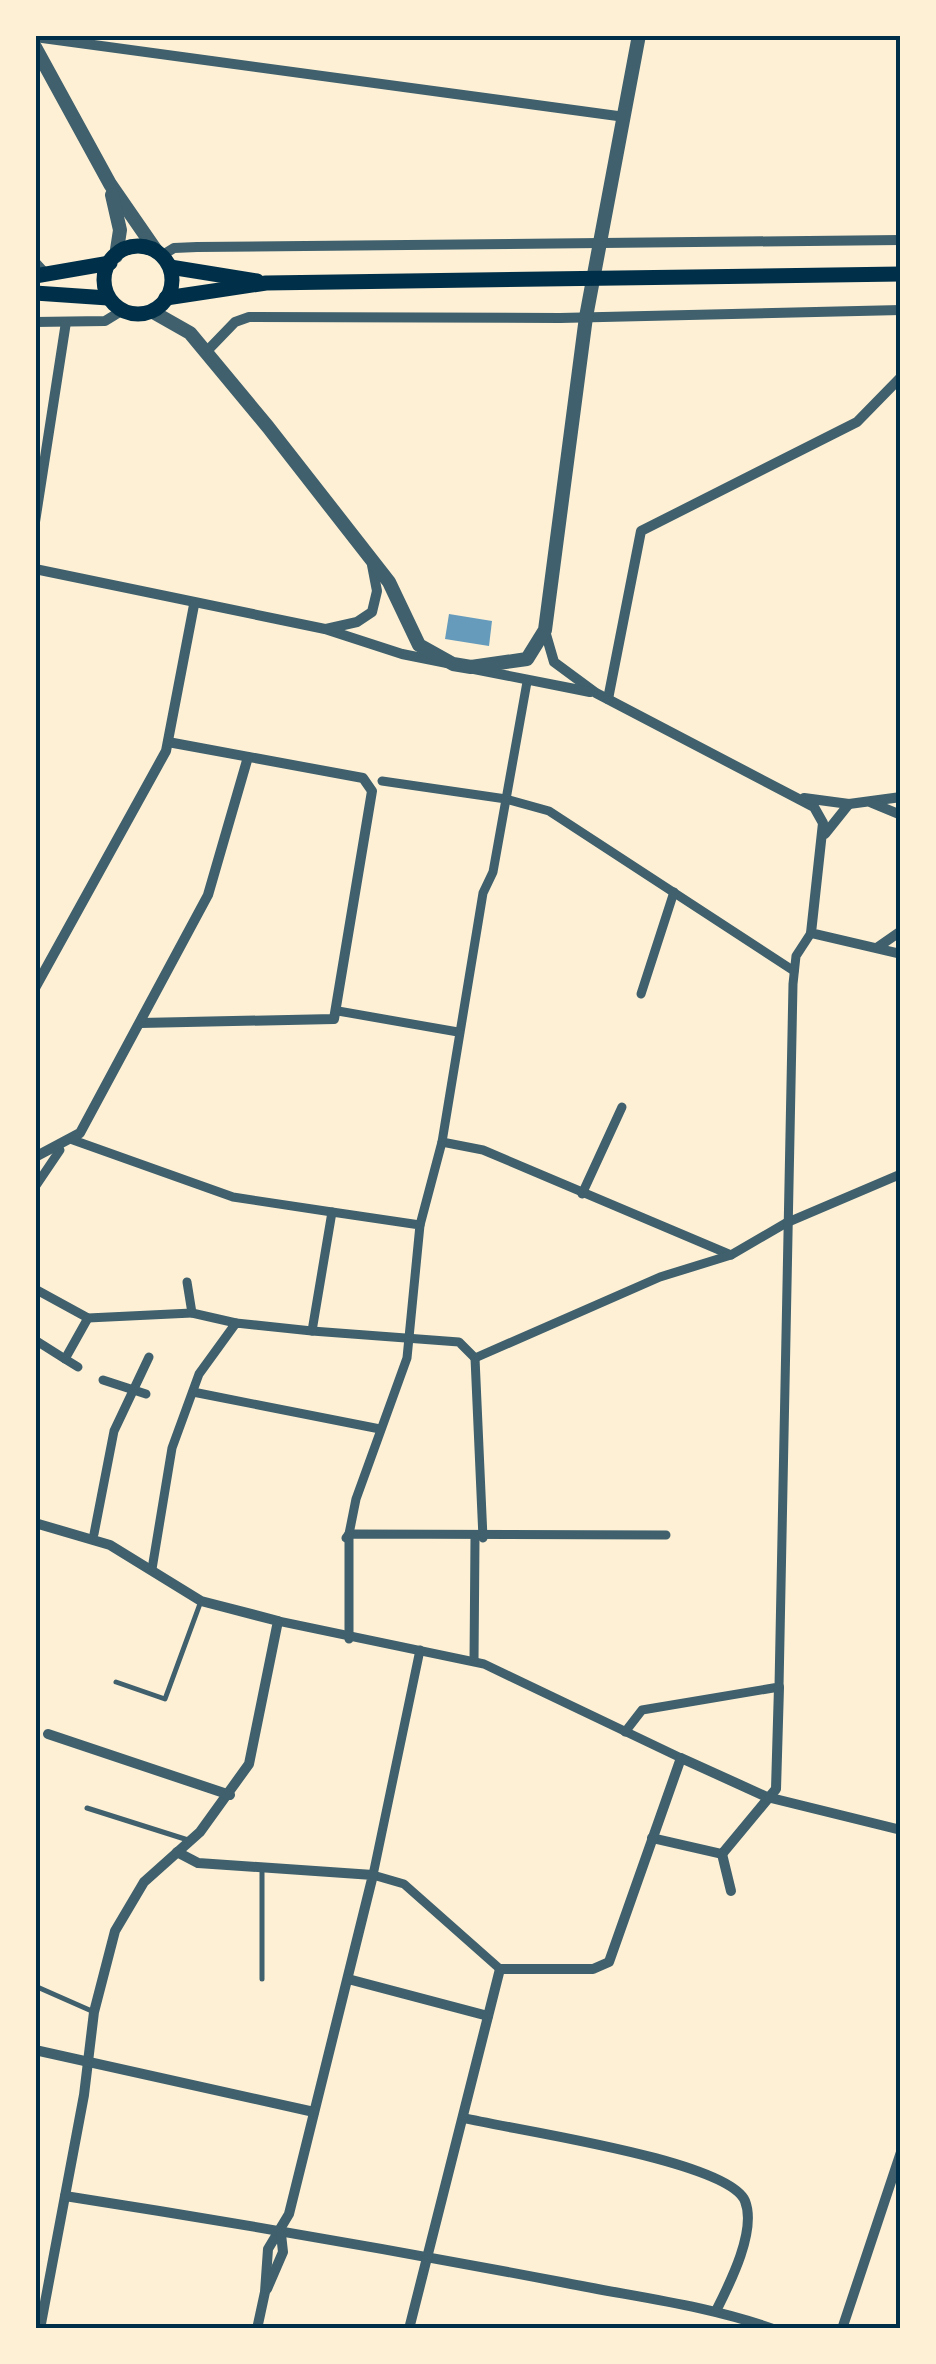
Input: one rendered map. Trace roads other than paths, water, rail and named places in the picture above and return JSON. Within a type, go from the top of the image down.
[{"type":"main road","points":[[38,270],[113,260],[135,246],[163,259],[266,283]]},
{"type":"main road","points":[[163,259],[166,298]]},
{"type":"main road","points":[[108,298],[104,276],[113,260]]},
{"type":"main road","points":[[35,293],[108,298],[136,315],[153,312],[166,298],[266,283],[901,274]]},
{"type":"street","points":[[639,35],[586,316],[545,630],[554,662],[596,693],[803,798],[820,814],[822,842],[811,933],[799,950],[794,970],[786,1223],[778,1780],[722,1854]]},
{"type":"street","points":[[35,36],[625,118]]},
{"type":"street","points":[[35,47],[110,184],[163,259],[174,248],[901,240]]},
{"type":"street","points":[[110,184],[120,221],[113,260]]},
{"type":"street","points":[[35,322],[105,320],[122,310]]},
{"type":"street","points":[[207,351],[235,322],[248,317],[901,310]]},
{"type":"street","points":[[153,312],[176,322],[207,351],[393,588],[415,641],[452,664]]},
{"type":"street","points":[[35,522],[66,322]]},
{"type":"street","points":[[608,699],[636,541],[647,525],[857,422],[895,394],[901,377]]},
{"type":"street","points":[[325,629],[357,622],[372,612],[376,584],[367,555]]},
{"type":"street","points":[[35,569],[194,605],[325,629],[402,654],[527,682],[596,693]]},
{"type":"street","points":[[35,988],[168,742],[194,605]]},
{"type":"street","points":[[471,667],[527,660],[545,630]]},
{"type":"street","points":[[349,1639],[347,1538],[356,1499],[407,1358],[420,1226],[442,1142],[483,893],[493,872],[527,682]]},
{"type":"street","points":[[168,742],[363,778],[372,791],[336,1015]]},
{"type":"street","points":[[35,1157],[73,1140],[140,1023],[208,895],[248,758]]},
{"type":"street","points":[[382,781],[506,799],[549,811],[794,970]]},
{"type":"street","points":[[803,798],[849,804],[901,797]]},
{"type":"street","points":[[871,803],[901,815]]},
{"type":"street","points":[[822,842],[834,817],[849,804]]},
{"type":"street","points":[[642,994],[674,892]]},
{"type":"street","points":[[817,902],[821,921],[833,937]]},
{"type":"street","points":[[872,948],[891,942],[901,931]]},
{"type":"street","points":[[811,933],[901,954]]},
{"type":"street","points":[[140,1023],[336,1015],[458,1032]]},
{"type":"street","points":[[582,1194],[622,1107]]},
{"type":"street","points":[[73,1140],[233,1197],[420,1226]]},
{"type":"street","points":[[442,1142],[483,1150],[731,1255]]},
{"type":"street","points":[[36,1182],[60,1150]]},
{"type":"street","points":[[475,1358],[660,1277],[731,1255],[786,1223],[901,1174]]},
{"type":"street","points":[[308,1331],[332,1212]]},
{"type":"street","points":[[187,1282],[192,1313]]},
{"type":"street","points":[[35,1289],[88,1318],[158,1319],[192,1313],[236,1323],[308,1331],[458,1342],[475,1358],[479,1538],[474,1661]]},
{"type":"street","points":[[65,1359],[88,1318]]},
{"type":"street","points":[[152,1569],[182,1410],[199,1374],[236,1323]]},
{"type":"street","points":[[39,1346],[78,1367]]},
{"type":"street","points":[[94,1536],[114,1430],[149,1357]]},
{"type":"street","points":[[103,1380],[146,1394]]},
{"type":"street","points":[[193,1392],[380,1429]]},
{"type":"street","points":[[36,1527],[94,1536],[201,1601],[349,1639],[474,1661],[767,1798],[901,1830]]},
{"type":"street","points":[[347,1538],[666,1535]]},
{"type":"street","points":[[40,2329],[94,2012],[121,1916],[144,1882],[190,1841],[230,1795],[252,1758],[278,1621]]},
{"type":"street","points":[[257,2329],[268,2249],[281,2234],[348,1979],[420,1650]]},
{"type":"street","points":[[625,1732],[642,1710],[779,1687]]},
{"type":"street","points":[[48,1734],[230,1795]]},
{"type":"street","points":[[177,1852],[198,1863],[373,1875],[404,1884],[500,1969],[593,1969],[606,1965],[614,1954],[681,1758]]},
{"type":"street","points":[[652,1838],[722,1854]]},
{"type":"street","points":[[722,1854],[731,1892]]},
{"type":"street","points":[[409,2329],[431,2255],[500,1969]]},
{"type":"street","points":[[348,1979],[488,2016]]},
{"type":"street","points":[[35,2050],[314,2112]]},
{"type":"street","points":[[464,2118],[696,2169],[729,2182],[745,2200],[745,2234],[716,2310]]},
{"type":"street","points":[[842,2329],[901,2152]]},
{"type":"street","points":[[64,2196],[281,2234],[431,2255],[716,2310],[773,2329]]},
{"type":"lane","points":[[116,1682],[165,1698],[201,1601]]},
{"type":"lane","points":[[86,1808],[190,1841]]},
{"type":"lane","points":[[262,1868],[262,1979]]},
{"type":"lane","points":[[35,1986],[94,2012]]},
{"type":"water","points":[[449,614],[492,621],[489,646],[445,639]]}]
